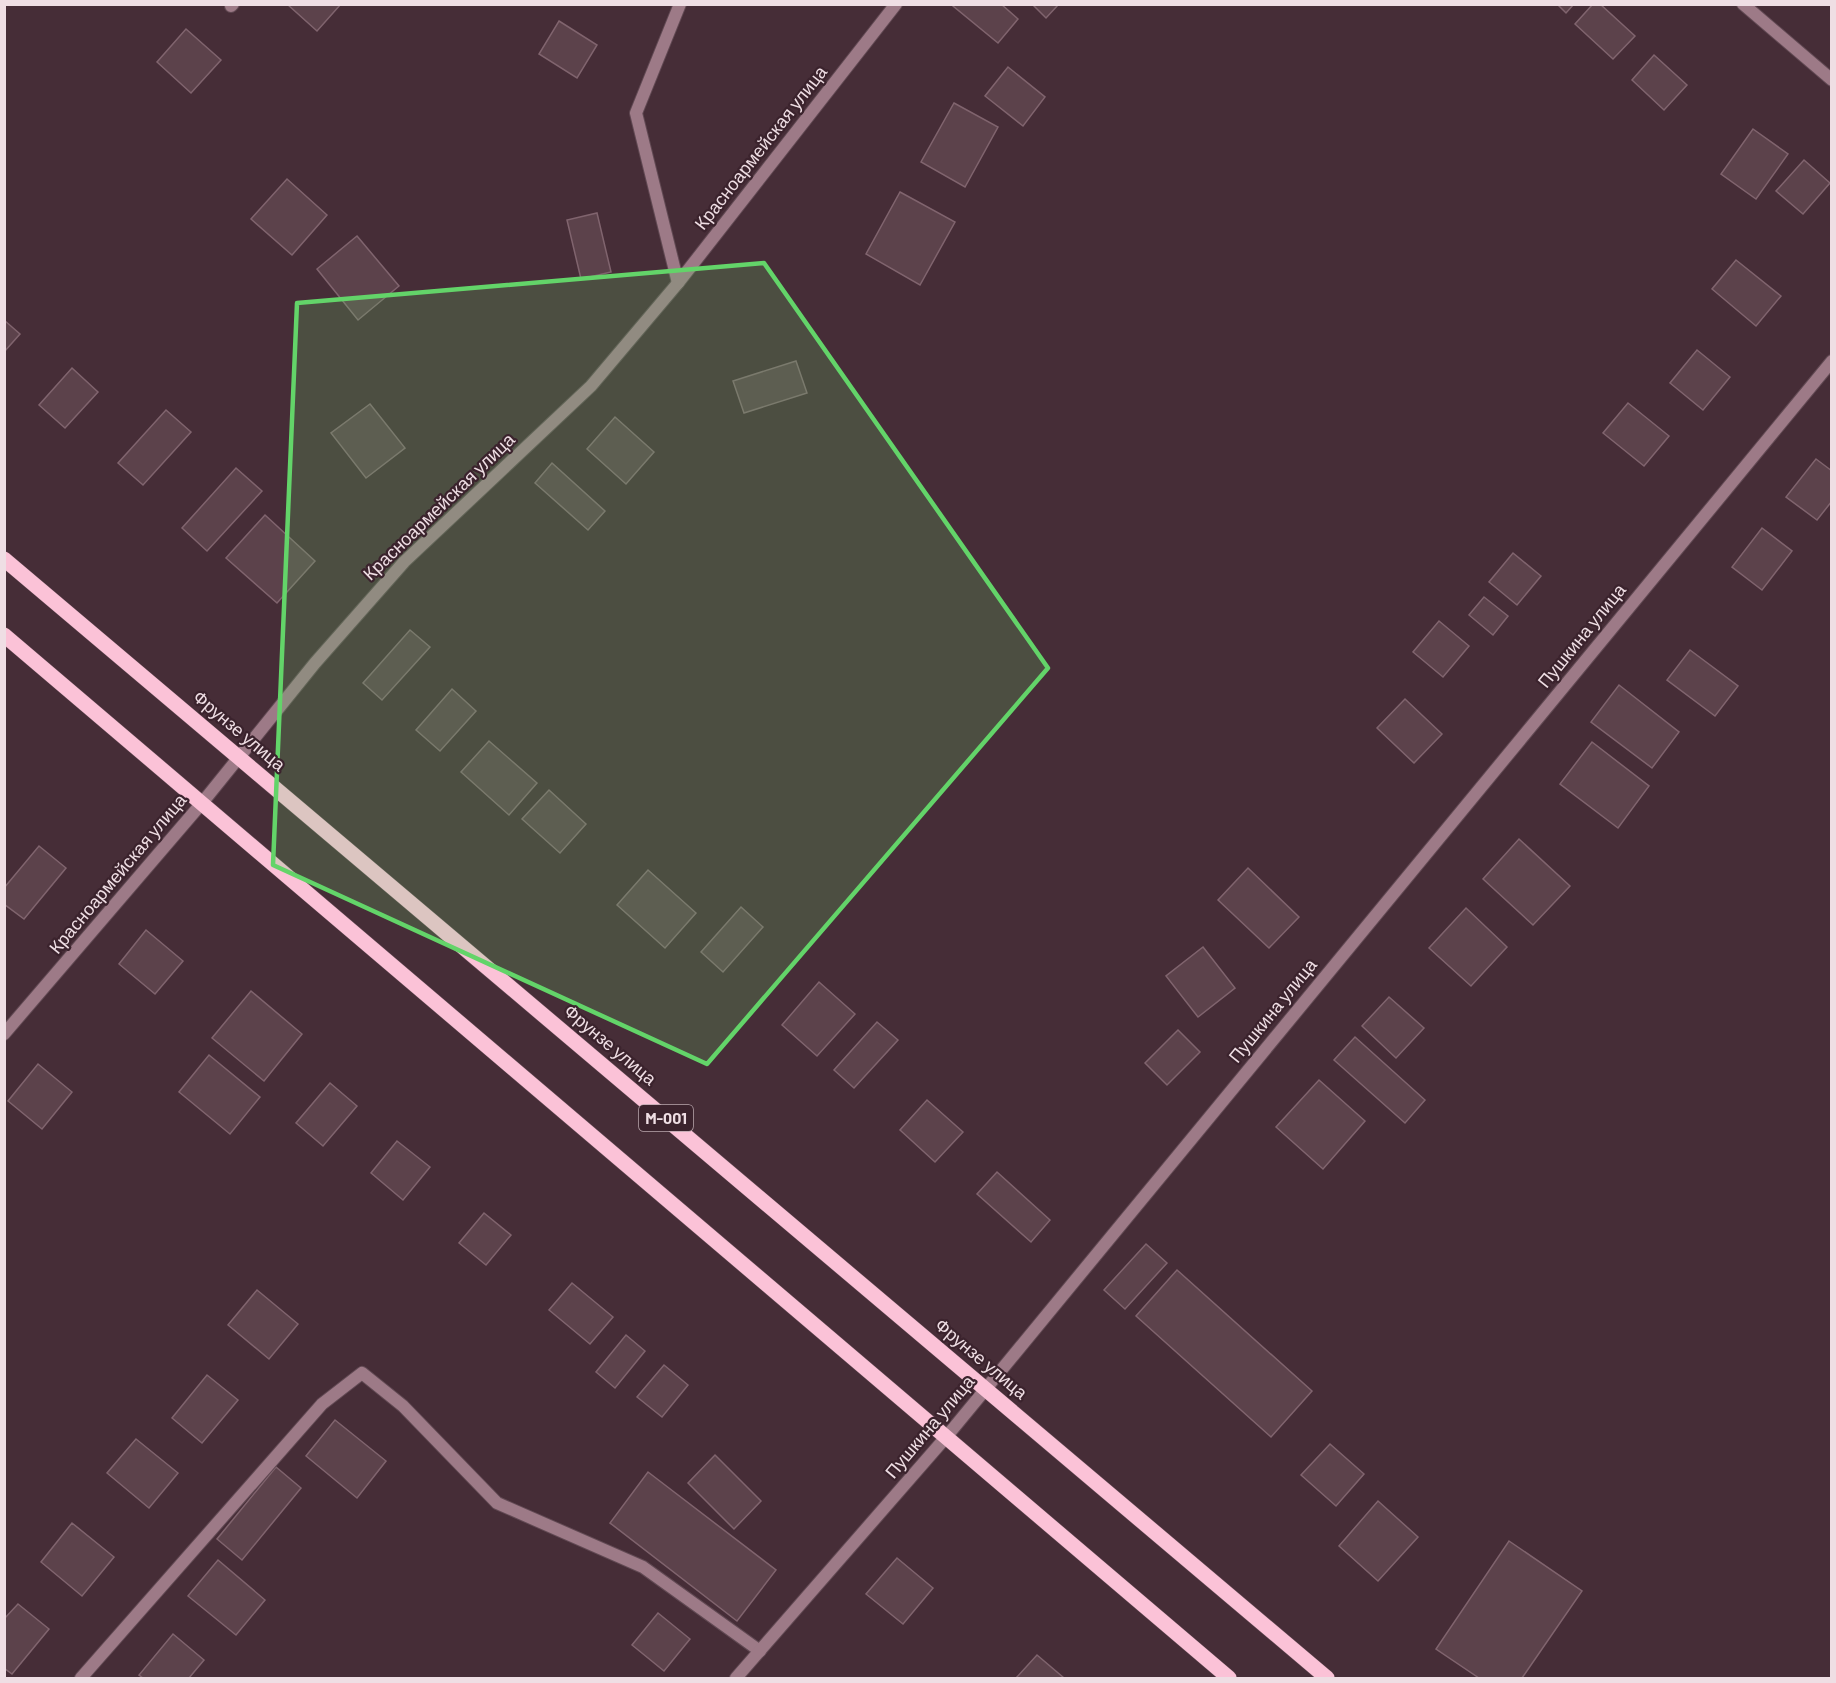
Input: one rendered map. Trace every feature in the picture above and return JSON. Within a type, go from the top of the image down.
[{"type":"main road","name":"Фрунзе улица","points":[[4,559],[1327,1678]]},
{"type":"main road","points":[[4,635],[1229,1678]]},
{"type":"street","points":[[678,283],[636,112],[680,4]]},
{"type":"street","name":"Красноармейская улица","points":[[4,1034],[202,803],[315,663],[404,562],[591,386],[678,283],[896,4]]},
{"type":"street","points":[[1743,4],[1832,80]]},
{"type":"street","name":"Пушкина улица","points":[[736,1678],[947,1437],[1832,361]]},
{"type":"street","points":[[81,1678],[322,1404],[362,1373],[404,1406],[497,1503],[643,1567],[760,1651]]},
{"type":"highlighted area","points":[[764,263],[1048,668],[707,1064],[273,865],[297,303]]},
{"type":"building","points":[[287,4],[341,4],[317,31]]},
{"type":"building","points":[[954,4],[1001,4],[1018,19],[998,43],[953,6]]},
{"type":"building","points":[[1032,4],[1059,4],[1046,18]]},
{"type":"building","points":[[1557,4],[1574,4],[1566,13]]},
{"type":"building","points":[[1593,4],[1600,4],[1635,36],[1613,59],[1575,24]]},
{"type":"building","points":[[559,21],[597,45],[577,78],[539,54]]},
{"type":"building","points":[[186,29],[221,60],[191,93],[157,62]]},
{"type":"building","points":[[1654,55],[1687,85],[1664,110],[1632,80]]},
{"type":"building","points":[[1008,67],[1045,97],[1023,126],[985,96]]},
{"type":"building","points":[[954,103],[998,127],[965,187],[921,162]]},
{"type":"building","points":[[1753,129],[1788,154],[1756,199],[1721,174]]},
{"type":"building","points":[[1804,160],[1830,183],[1803,214],[1776,191]]},
{"type":"building","points":[[287,179],[327,215],[292,255],[251,219]]},
{"type":"building","points":[[900,192],[955,222],[920,285],[866,254]]},
{"type":"building","points":[[597,213],[611,272],[581,279],[567,220]]},
{"type":"building","points":[[357,236],[399,286],[358,320],[317,269]]},
{"type":"building","points":[[1736,260],[1781,296],[1756,326],[1712,289]]},
{"type":"building","points":[[4,320],[20,334],[4,352]]},
{"type":"building","points":[[1697,350],[1730,377],[1703,410],[1670,383]]},
{"type":"building","points":[[796,361],[807,393],[744,413],[733,381]]},
{"type":"building","points":[[72,368],[98,392],[65,428],[39,405]]},
{"type":"building","points":[[1628,403],[1669,436],[1644,466],[1603,433]]},
{"type":"building","points":[[370,404],[405,448],[366,478],[331,433]]},
{"type":"building","points":[[166,410],[191,432],[143,485],[118,463]]},
{"type":"building","points":[[615,417],[654,452],[626,484],[587,449]]},
{"type":"building","points":[[1816,459],[1832,471],[1832,501],[1817,520],[1786,497]]},
{"type":"building","points":[[552,463],[605,511],[588,530],[535,483]]},
{"type":"building","points":[[236,468],[262,491],[207,551],[182,528]]},
{"type":"building","points":[[265,515],[315,561],[277,603],[226,558]]},
{"type":"building","points":[[1762,528],[1792,551],[1762,590],[1732,567]]},
{"type":"building","points":[[1513,553],[1541,576],[1517,605],[1489,582]]},
{"type":"building","points":[[1484,597],[1508,616],[1493,635],[1469,615]]},
{"type":"building","points":[[1439,621],[1469,646],[1443,677],[1413,652]]},
{"type":"building","points":[[410,630],[430,647],[382,700],[363,683]]},
{"type":"building","points":[[1690,650],[1738,686],[1715,716],[1667,680]]},
{"type":"building","points":[[1619,685],[1679,732],[1652,768],[1591,722]]},
{"type":"building","points":[[452,689],[476,711],[440,751],[416,730]]},
{"type":"building","points":[[1405,699],[1442,734],[1414,763],[1377,728]]},
{"type":"building","points":[[489,741],[537,783],[509,815],[461,772]]},
{"type":"building","points":[[1592,742],[1649,786],[1618,828],[1560,784]]},
{"type":"building","points":[[549,790],[586,824],[560,853],[522,819]]},
{"type":"building","points":[[1519,839],[1570,886],[1533,925],[1483,879]]},
{"type":"building","points":[[39,846],[66,868],[24,919],[4,904],[4,888]]},
{"type":"building","points":[[1248,868],[1299,917],[1269,948],[1218,900]]},
{"type":"building","points":[[648,870],[696,913],[665,948],[617,905]]},
{"type":"building","points":[[741,907],[763,927],[723,972],[701,952]]},
{"type":"building","points":[[1466,908],[1507,947],[1471,986],[1429,948]]},
{"type":"building","points":[[146,930],[183,961],[155,994],[119,964]]},
{"type":"building","points":[[1203,947],[1235,988],[1198,1017],[1166,976]]},
{"type":"building","points":[[819,982],[855,1014],[817,1056],[782,1025]]},
{"type":"building","points":[[251,991],[302,1034],[264,1081],[212,1038]]},
{"type":"building","points":[[1389,997],[1424,1028],[1396,1058],[1362,1026]]},
{"type":"building","points":[[877,1022],[898,1040],[854,1088],[834,1070]]},
{"type":"building","points":[[1178,1030],[1200,1052],[1167,1085],[1145,1063]]},
{"type":"building","points":[[1355,1037],[1425,1100],[1405,1123],[1334,1060]]},
{"type":"building","points":[[209,1055],[260,1097],[230,1134],[179,1092]]},
{"type":"building","points":[[38,1064],[72,1092],[42,1129],[8,1101]]},
{"type":"building","points":[[1319,1080],[1365,1121],[1323,1169],[1276,1127]]},
{"type":"building","points":[[330,1083],[357,1106],[323,1146],[296,1123]]},
{"type":"building","points":[[927,1100],[963,1132],[935,1162],[900,1130]]},
{"type":"building","points":[[397,1141],[430,1167],[403,1200],[371,1173]]},
{"type":"building","points":[[997,1172],[1050,1220],[1031,1242],[977,1194]]},
{"type":"building","points":[[484,1213],[511,1235],[486,1265],[459,1243]]},
{"type":"building","points":[[1146,1244],[1167,1263],[1125,1309],[1104,1290]]},
{"type":"building","points":[[1177,1270],[1312,1391],[1271,1437],[1136,1316]]},
{"type":"building","points":[[572,1283],[613,1317],[590,1344],[549,1310]]},
{"type":"building","points":[[257,1290],[298,1324],[269,1359],[228,1325]]},
{"type":"building","points":[[626,1335],[645,1351],[615,1388],[596,1372]]},
{"type":"building","points":[[664,1365],[688,1385],[662,1417],[637,1397]]},
{"type":"building","points":[[207,1375],[238,1400],[202,1443],[172,1418]]},
{"type":"building","points":[[335,1420],[386,1461],[357,1498],[306,1456]]},
{"type":"building","points":[[136,1439],[178,1473],[149,1508],[107,1473]]},
{"type":"building","points":[[1330,1444],[1364,1474],[1336,1506],[1301,1475]]},
{"type":"building","points":[[715,1455],[761,1501],[734,1529],[688,1483]]},
{"type":"building","points":[[276,1467],[301,1488],[242,1560],[217,1539]]},
{"type":"building","points":[[648,1472],[776,1570],[737,1621],[610,1523]]},
{"type":"building","points":[[1378,1501],[1418,1537],[1378,1581],[1339,1546]]},
{"type":"building","points":[[72,1523],[114,1557],[82,1596],[41,1562]]},
{"type":"building","points":[[1509,1541],[1582,1591],[1522,1678],[1479,1678],[1436,1649]]},
{"type":"building","points":[[897,1558],[933,1588],[903,1624],[866,1594]]},
{"type":"building","points":[[218,1560],[265,1600],[236,1635],[188,1596]]},
{"type":"building","points":[[18,1604],[49,1629],[12,1674],[4,1668],[4,1619]]},
{"type":"building","points":[[658,1613],[690,1639],[664,1671],[632,1645]]},
{"type":"building","points":[[173,1634],[204,1660],[189,1678],[143,1678],[139,1675]]},
{"type":"building","points":[[1037,1655],[1064,1678],[1016,1678]]}]
